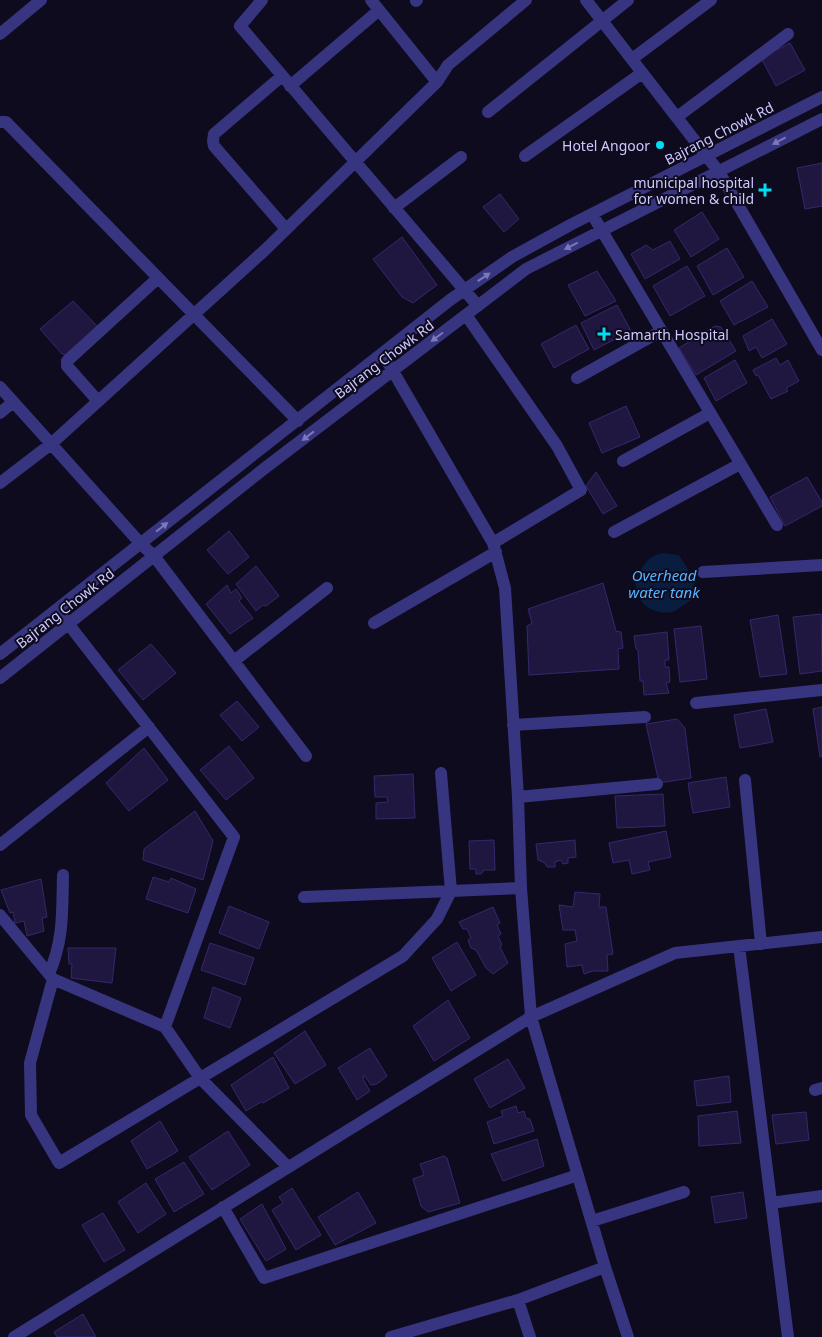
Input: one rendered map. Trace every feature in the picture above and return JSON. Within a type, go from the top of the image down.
[{"type":"street","points":[[0,34],[42,0]]},
{"type":"street","points":[[262,0],[240,26],[478,306]]},
{"type":"street","points":[[370,0],[437,82]]},
{"type":"street","points":[[0,483],[51,444],[194,314],[286,229],[437,82],[448,65],[526,0]]},
{"type":"street","points":[[586,0],[720,172],[817,332],[822,350]]},
{"type":"street","points":[[488,112],[628,0]]},
{"type":"street","points":[[632,59],[711,0]]},
{"type":"street","points":[[290,86],[378,11]]},
{"type":"street","points":[[677,117],[788,34]]},
{"type":"street","points":[[525,156],[642,72]]},
{"type":"street","points":[[282,76],[214,134],[213,140],[214,146],[286,229]]},
{"type":"street","name":"Bajrang Chowk Rd","points":[[0,654],[464,290],[512,257],[592,214],[822,97]]},
{"type":"street","name":"Bajrang Chowk Rd","points":[[0,678],[154,556],[526,269],[822,119]]},
{"type":"street","points":[[0,122],[6,122],[298,421]]},
{"type":"street","points":[[394,208],[461,158]]},
{"type":"street","points":[[592,214],[777,525]]},
{"type":"street","points":[[98,401],[67,366],[67,361],[158,278]]},
{"type":"street","points":[[374,623],[494,548],[581,490],[557,446],[466,315]]},
{"type":"street","points":[[577,378],[661,331]]},
{"type":"street","points":[[383,354],[394,370],[494,548],[505,588],[518,797],[521,888],[531,1017],[628,1337]]},
{"type":"street","points":[[0,387],[141,544],[154,556],[306,756]]},
{"type":"street","points":[[0,413],[13,402]]},
{"type":"street","points":[[623,461],[710,413]]},
{"type":"street","points":[[614,532],[740,464]]},
{"type":"street","points":[[703,572],[822,565]]},
{"type":"street","points":[[234,661],[327,588]]},
{"type":"street","points":[[56,610],[69,624],[234,837],[165,1027]]},
{"type":"street","points":[[696,703],[822,690]]},
{"type":"street","points":[[513,725],[645,717]]},
{"type":"street","points":[[0,845],[149,727]]},
{"type":"street","points":[[63,875],[62,931],[30,1063],[31,1115],[59,1163],[404,956],[436,919],[451,891],[441,773]]},
{"type":"street","points":[[745,780],[761,944]]},
{"type":"street","points":[[518,797],[657,784]]},
{"type":"street","points":[[304,897],[521,888]]},
{"type":"street","points":[[0,915],[51,976],[165,1027],[200,1078],[288,1167]]},
{"type":"street","points":[[14,1337],[531,1017],[675,953],[822,937]]},
{"type":"street","points":[[739,946],[788,1337]]},
{"type":"street","points":[[223,1207],[264,1278],[578,1175]]},
{"type":"street","points":[[592,1221],[684,1192]]},
{"type":"street","points":[[771,1203],[822,1196]]},
{"type":"street","points":[[391,1337],[518,1300],[605,1266]]},
{"type":"street","points":[[518,1300],[530,1337]]},
{"type":"water","name":"Overhead water tank","points":[[662,553],[679,555],[695,586],[693,599],[669,613],[655,611],[644,604],[635,582],[642,567],[648,560]]},
{"type":"building","points":[[790,43],[805,70],[776,86],[761,58]]},
{"type":"building","points":[[822,163],[822,206],[805,209],[797,168]]},
{"type":"building","points":[[500,194],[519,219],[504,232],[483,207]]},
{"type":"building","points":[[702,212],[719,239],[691,257],[674,230]]},
{"type":"building","points":[[402,237],[437,285],[413,303],[402,297],[373,259]]},
{"type":"building","points":[[670,241],[680,259],[645,279],[631,254],[646,245],[653,250]]},
{"type":"building","points":[[727,248],[744,277],[713,295],[697,266]]},
{"type":"building","points":[[687,266],[705,296],[670,316],[653,286]]},
{"type":"building","points":[[597,271],[616,301],[585,316],[568,285]]},
{"type":"building","points":[[752,281],[768,307],[734,325],[720,301]]},
{"type":"building","points":[[73,301],[99,328],[69,355],[62,354],[40,329]]},
{"type":"building","points":[[617,305],[631,331],[594,350],[581,323]]},
{"type":"building","points":[[772,319],[787,344],[762,358],[756,347],[749,351],[743,336]]},
{"type":"building","points":[[576,325],[589,349],[554,368],[541,344]]},
{"type":"building","points":[[715,326],[721,327],[736,351],[696,375],[679,348]]},
{"type":"building","points":[[776,358],[780,365],[788,360],[799,381],[786,388],[788,391],[771,399],[758,375],[756,376],[753,370]]},
{"type":"building","points":[[735,360],[747,383],[716,401],[704,378]]},
{"type":"building","points":[[626,406],[640,437],[602,453],[589,423]]},
{"type":"building","points":[[596,472],[617,506],[603,514],[586,486]]},
{"type":"building","points":[[807,477],[822,502],[822,506],[785,526],[770,497]]},
{"type":"building","points":[[229,531],[249,557],[228,574],[207,550]]},
{"type":"building","points":[[256,566],[279,596],[256,611],[236,584]]},
{"type":"building","points":[[603,583],[616,631],[621,632],[623,648],[618,649],[619,669],[529,675],[527,626],[532,623],[528,609]]},
{"type":"building","points":[[227,585],[231,593],[236,589],[242,598],[239,601],[253,618],[230,634],[206,604]]},
{"type":"building","points":[[821,614],[822,671],[800,674],[793,617]]},
{"type":"building","points":[[778,615],[787,674],[760,677],[750,620]]},
{"type":"building","points":[[701,626],[707,679],[680,682],[674,629]]},
{"type":"building","points":[[667,632],[669,660],[665,660],[665,667],[669,667],[670,682],[666,683],[669,693],[644,695],[643,681],[640,681],[638,650],[636,649],[634,636]]},
{"type":"building","points":[[151,644],[176,673],[143,700],[118,670]]},
{"type":"building","points":[[237,701],[259,727],[242,741],[220,715]]},
{"type":"building","points":[[822,707],[822,756],[820,757],[813,709]]},
{"type":"building","points":[[766,709],[773,742],[740,748],[734,715]]},
{"type":"building","points":[[677,719],[685,728],[691,778],[659,783],[646,724]]},
{"type":"building","points":[[229,746],[254,778],[226,800],[200,770]]},
{"type":"building","points":[[144,748],[168,780],[129,811],[106,783]]},
{"type":"building","points":[[413,774],[415,818],[376,819],[376,803],[388,802],[387,797],[375,797],[374,776]]},
{"type":"building","points":[[726,777],[730,807],[693,813],[688,783]]},
{"type":"building","points":[[663,794],[665,826],[617,828],[615,796]]},
{"type":"building","points":[[195,811],[213,841],[203,880],[143,860],[144,849]]},
{"type":"building","points":[[666,831],[671,857],[648,862],[650,870],[632,874],[629,860],[613,863],[609,843]]},
{"type":"building","points":[[494,840],[495,870],[484,870],[481,874],[476,874],[476,869],[470,869],[469,841]]},
{"type":"building","points":[[575,840],[576,857],[568,858],[568,863],[563,864],[561,860],[555,862],[555,867],[547,867],[545,863],[538,860],[536,844]]},
{"type":"building","points":[[153,877],[169,882],[171,878],[196,889],[188,913],[146,899]]},
{"type":"building","points":[[41,879],[47,917],[42,918],[44,931],[27,936],[24,921],[15,923],[13,912],[10,913],[1,890]]},
{"type":"building","points":[[575,892],[600,894],[599,907],[606,907],[613,954],[607,955],[608,971],[593,971],[584,974],[582,965],[567,967],[565,944],[577,941],[575,930],[563,930],[559,905],[573,907]]},
{"type":"building","points":[[229,906],[269,922],[259,949],[219,933]]},
{"type":"building","points":[[493,907],[500,923],[497,925],[501,934],[498,936],[502,945],[500,947],[508,963],[493,974],[486,968],[476,950],[471,948],[468,940],[471,938],[467,929],[463,929],[459,922]]},
{"type":"building","points":[[457,942],[476,975],[451,991],[432,958]]},
{"type":"building","points":[[210,943],[254,958],[245,985],[201,970]]},
{"type":"building","points":[[68,948],[116,948],[112,983],[71,978],[72,964],[69,964]]},
{"type":"building","points":[[213,987],[241,998],[230,1028],[204,1018]]},
{"type":"building","points":[[448,1000],[470,1038],[434,1061],[413,1026]]},
{"type":"building","points":[[305,1031],[326,1065],[295,1084],[274,1053]]},
{"type":"building","points":[[370,1048],[387,1076],[377,1084],[371,1085],[364,1075],[363,1079],[370,1091],[357,1100],[338,1068]]},
{"type":"building","points":[[273,1057],[289,1088],[246,1111],[231,1085]]},
{"type":"building","points":[[508,1059],[525,1088],[490,1108],[474,1079]]},
{"type":"building","points":[[729,1076],[731,1102],[697,1106],[694,1081]]},
{"type":"building","points":[[516,1106],[518,1113],[524,1111],[526,1118],[530,1119],[534,1131],[494,1144],[487,1122],[503,1116],[501,1111]]},
{"type":"building","points":[[737,1111],[741,1143],[699,1146],[698,1116]]},
{"type":"building","points":[[806,1112],[809,1140],[776,1144],[772,1115]]},
{"type":"building","points":[[160,1121],[178,1151],[147,1169],[131,1141]]},
{"type":"building","points":[[228,1131],[250,1165],[212,1190],[189,1157]]},
{"type":"building","points":[[537,1139],[544,1166],[503,1181],[491,1154]]},
{"type":"building","points":[[444,1156],[447,1158],[460,1203],[428,1212],[421,1206],[413,1179],[424,1175],[420,1164]]},
{"type":"building","points":[[184,1162],[204,1194],[174,1212],[155,1179]]},
{"type":"building","points":[[146,1183],[166,1214],[138,1233],[118,1202]]},
{"type":"building","points":[[292,1188],[321,1235],[296,1250],[272,1210],[283,1203],[279,1197]]},
{"type":"building","points":[[358,1192],[376,1223],[335,1245],[318,1217]]},
{"type":"building","points":[[743,1192],[747,1218],[715,1223],[711,1197]]},
{"type":"building","points":[[262,1204],[286,1249],[266,1261],[240,1219]]},
{"type":"building","points":[[103,1213],[125,1250],[104,1262],[82,1225]]},
{"type":"building","points":[[83,1314],[96,1337],[57,1337],[54,1332]]},
{"type":"place","name":"Hotel Angoor","points":[[660,145]]},
{"type":"place","name":"municipal hospital for women & child","points":[[765,190]]},
{"type":"place","name":"Samarth Hospital","points":[[604,334]]}]
